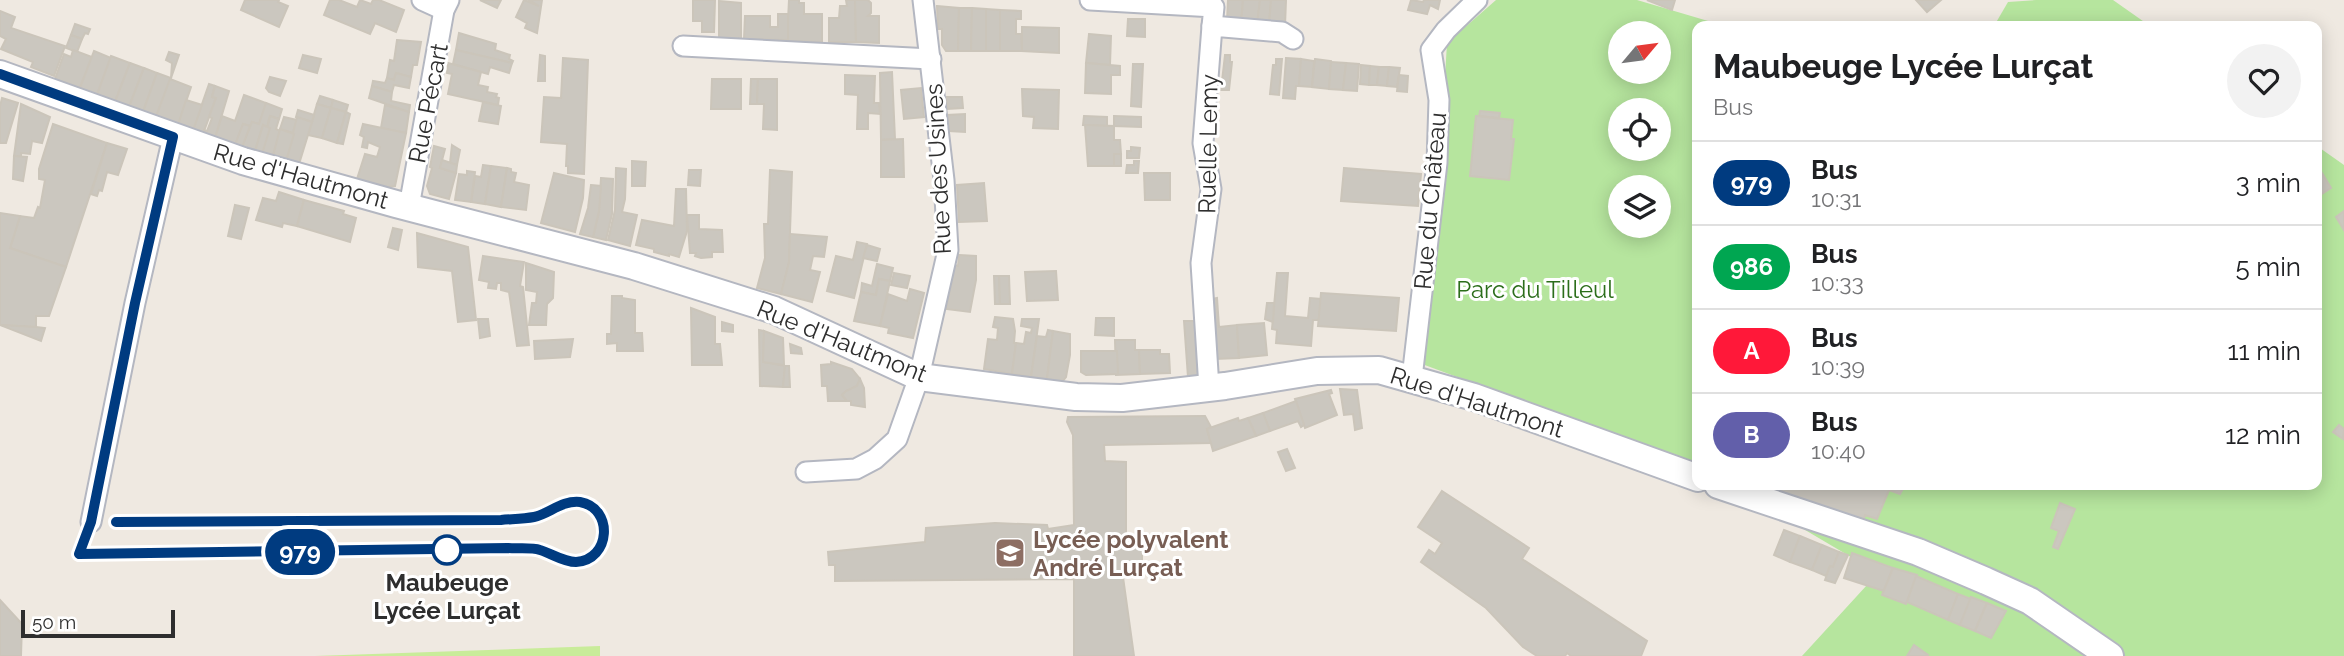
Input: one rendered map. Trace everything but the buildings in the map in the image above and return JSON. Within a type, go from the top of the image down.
[{"type":"street","points":[[422,0],[447,5]]},
{"type":"street","name":"Rue des Usines","points":[[806,472],[856,469],[875,459],[897,439],[919,377],[948,250],[944,180],[923,0]]},
{"type":"street","points":[[1090,0],[1214,11],[1282,32],[1293,39]]},
{"type":"street","name":"Rue du Château","points":[[1412,378],[1437,163],[1439,100],[1431,50],[1446,30],[1477,0]]},
{"type":"street","name":"Rue Pécart","points":[[409,207],[447,5]]},
{"type":"street","name":"Ruelle Lemy","points":[[1209,388],[1202,264],[1211,189],[1203,142],[1214,11]]},
{"type":"street","points":[[683,46],[931,59]]},
{"type":"street","name":"Rue d'Hautmont","points":[[0,74],[243,161],[634,266],[774,310],[919,377],[1076,397],[1122,398],[1209,388],[1317,370],[1380,370],[1474,397],[1692,476]]},
{"type":"street","points":[[91,522],[135,303],[173,137]]},
{"type":"street","points":[[1733,490],[1918,552],[1986,581],[2030,601],[2110,656]]},
{"type":"green space","name":"Parc du Tilleul","points":[[1496,0],[1637,0],[1708,21],[1692,21],[1692,464],[1422,364],[1439,179],[1447,43]]},
{"type":"green space","points":[[2113,0],[2143,21],[1997,21],[2008,2]]},
{"type":"green space","points":[[2322,150],[2344,165],[2344,656],[1802,656],[1878,573],[1737,490],[2322,490]]},
{"type":"green space","points":[[600,646],[600,656],[315,656]]},
{"type":"bus line","name":"979","points":[[0,74],[173,137],[135,303],[91,522],[79,554],[508,548],[538,549],[563,560],[579,562],[598,551],[606,530],[593,508],[580,502],[564,503],[536,517],[501,520],[116,522]]},
{"type":"place","name":"Maubeuge Lycée Lurçat","points":[[447,550]]},
{"type":"place","name":"Lycée polyvalent André Lurçat","points":[[1010,553]]}]
